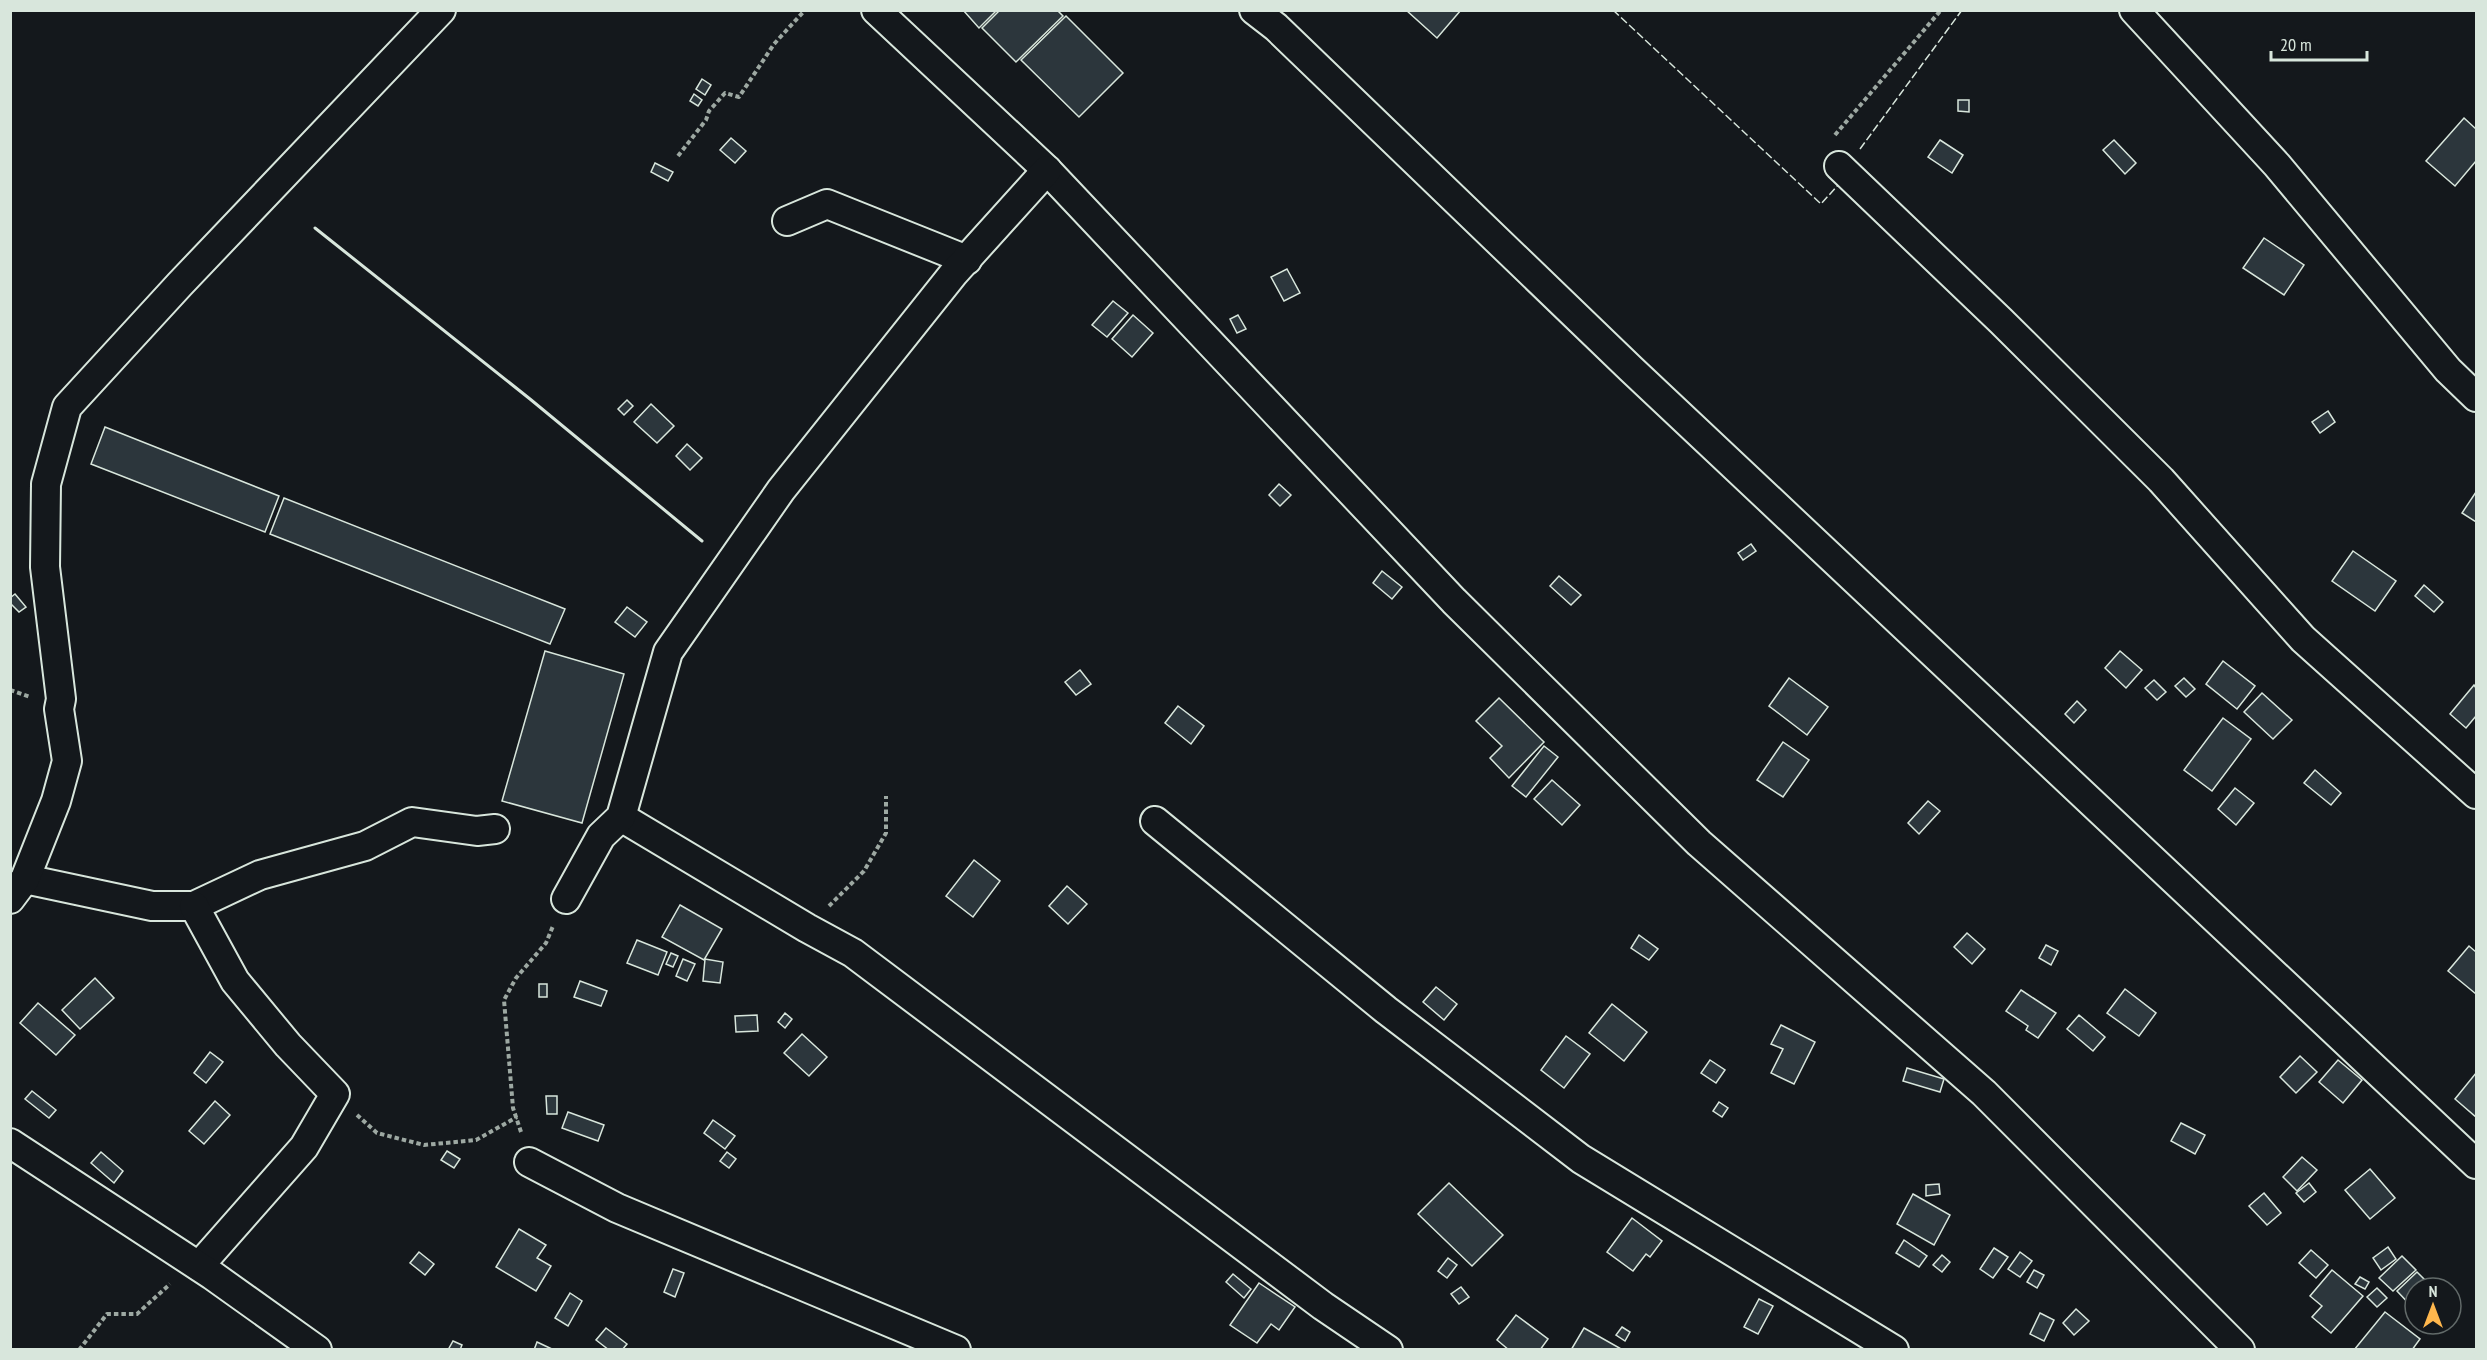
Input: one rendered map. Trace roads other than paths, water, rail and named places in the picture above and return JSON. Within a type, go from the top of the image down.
[{"type":"street","points":[[441,10],[180,284],[67,407],[46,484],[45,567],[61,699],[59,709],[67,760],[56,801],[18,889],[152,906],[194,906],[260,875],[365,846],[412,822],[477,831],[495,829]]},
{"type":"street","points":[[876,10],[1047,171],[1471,617],[1699,843],[1984,1093],[2240,1350]]},
{"type":"street","points":[[1254,10],[1276,27],[1631,369],[2476,1164]]},
{"type":"street","points":[[2134,10],[2277,165],[2448,370],[2476,397]]},
{"type":"street","points":[[1839,166],[2001,321],[2161,480],[2303,639],[2476,794]]},
{"type":"street","points":[[566,899],[601,836],[621,817],[668,652],[781,490],[967,260],[1047,171]]},
{"type":"street","points":[[788,221],[827,204],[967,260]]},
{"type":"street","points":[[621,817],[807,928],[854,953],[1323,1306],[1388,1350]]},
{"type":"street","points":[[1155,821],[1386,1010],[1581,1159],[1894,1350]]},
{"type":"street","points":[[194,906],[236,981],[288,1045],[335,1094],[304,1147],[195,1264]]},
{"type":"street","points":[[10,1143],[195,1264],[317,1350]]},
{"type":"street","points":[[530,1162],[617,1208],[957,1350]]}]
